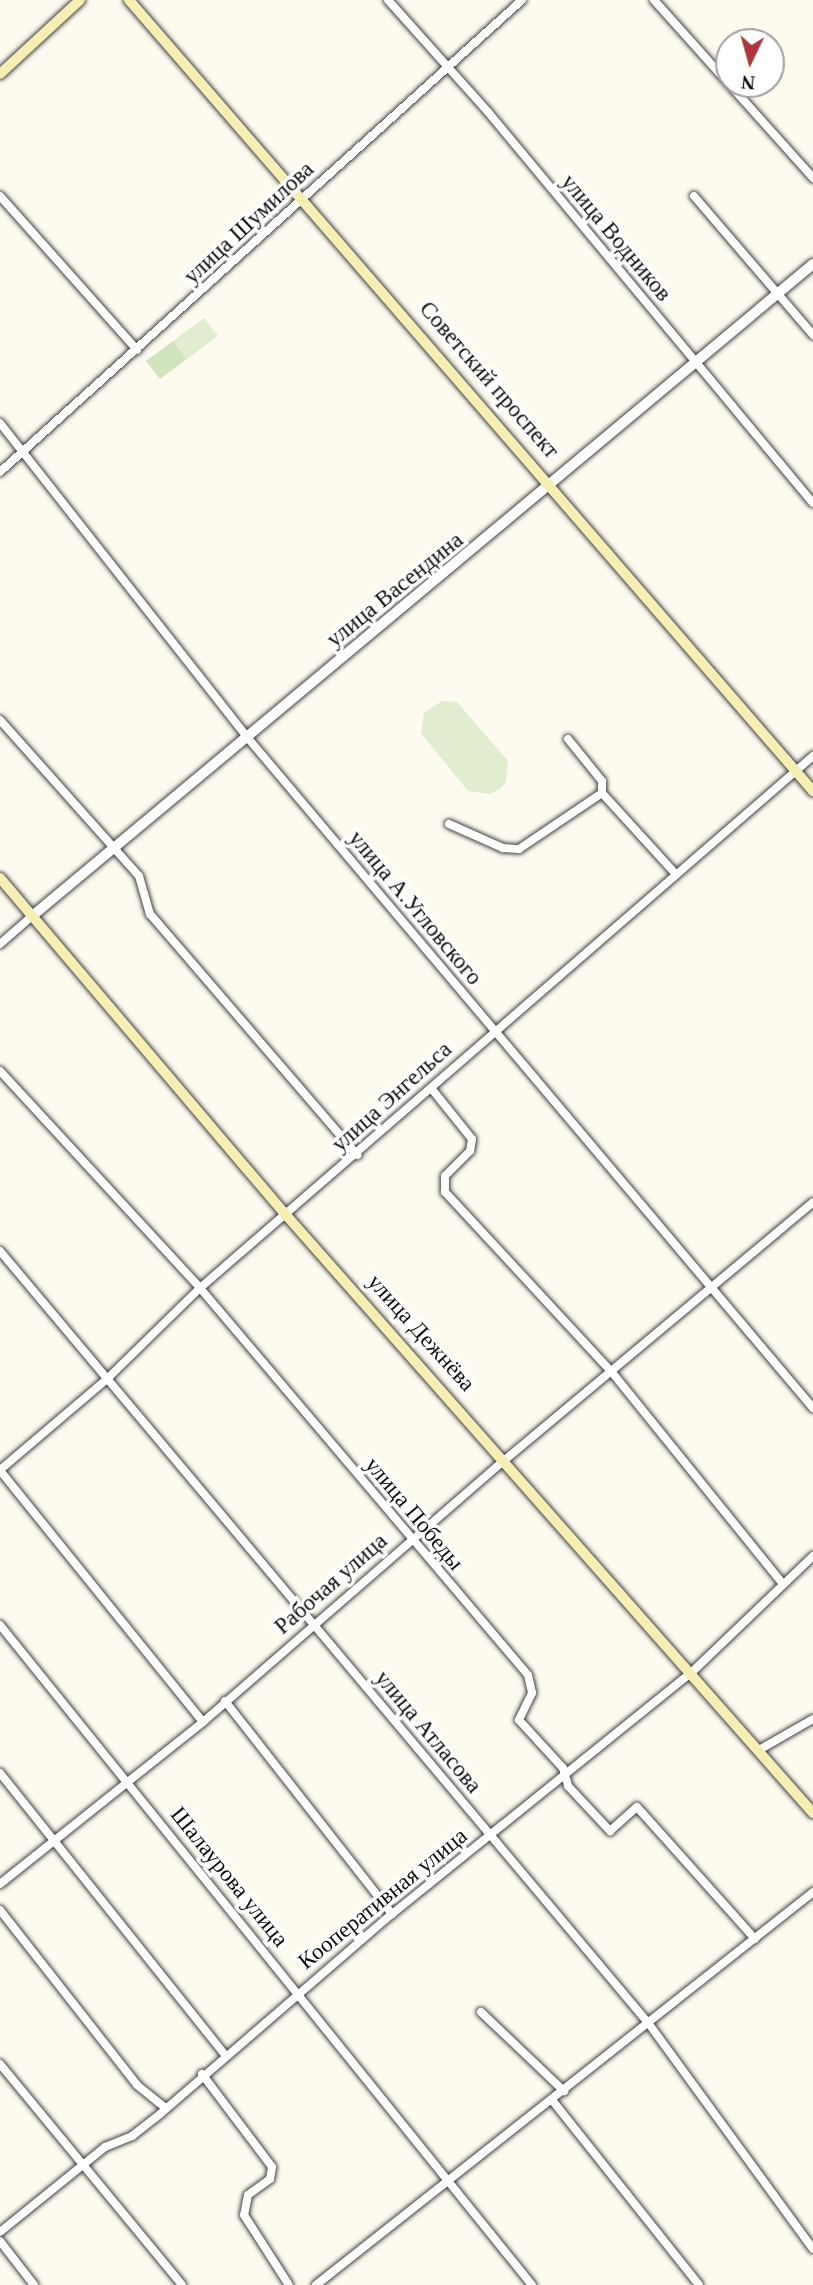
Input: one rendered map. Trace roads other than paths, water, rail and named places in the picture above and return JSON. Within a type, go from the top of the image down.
[{"type":"main road","points":[[0,74],[80,0]]},
{"type":"main road","name":"Советский проспект","points":[[129,0],[813,791]]},
{"type":"main road","name":"улица Дежнёва","points":[[0,878],[286,1215],[506,1459],[813,1813]]},
{"type":"street","name":"улица Водников","points":[[388,0],[813,503]]},
{"type":"street","name":"улица Шумилова","points":[[0,472],[522,0]]},
{"type":"street","points":[[654,0],[813,178]]},
{"type":"street","points":[[0,196],[137,350]]},
{"type":"street","points":[[694,196],[813,335]]},
{"type":"street","name":"улица Васендина","points":[[0,944],[552,486],[813,264]]},
{"type":"street","name":"улица А.Угловского","points":[[0,423],[247,737],[813,1408]]},
{"type":"street","points":[[0,720],[139,876],[149,914],[357,1155]]},
{"type":"street","points":[[568,739],[602,781],[602,793],[674,872]]},
{"type":"street","name":"улица Энгельса","points":[[0,1471],[108,1378],[200,1288],[357,1155],[674,872],[813,756]]},
{"type":"street","points":[[449,824],[503,848],[519,849],[602,793]]},
{"type":"street","name":"улица Победы","points":[[0,1071],[200,1288],[410,1541],[528,1675],[532,1693],[519,1720],[563,1768],[565,1777],[610,1831],[636,1807],[755,1938]]},
{"type":"street","points":[[431,1088],[472,1139],[470,1151],[444,1176],[445,1192],[611,1371],[783,1584]]},
{"type":"street","name":"Рабочая улица","points":[[0,1884],[203,1721],[709,1286],[813,1202]]},
{"type":"street","name":"улица Атласова","points":[[0,1251],[649,2024],[813,2249]]},
{"type":"street","points":[[0,1471],[203,1721]]},
{"type":"street","name":"Кооперативная улица","points":[[0,2232],[105,2147],[132,2136],[392,1914],[691,1673],[813,1556]]},
{"type":"street","name":"Шалаурова улица","points":[[0,1625],[532,2285]]},
{"type":"street","points":[[225,1701],[392,1914]]},
{"type":"street","points":[[759,1750],[813,1719]]},
{"type":"street","points":[[0,1773],[225,2055]]},
{"type":"street","points":[[316,2285],[813,1892]]},
{"type":"street","points":[[0,1910],[137,2085],[165,2108]]},
{"type":"street","points":[[481,2012],[564,2091]]},
{"type":"street","points":[[0,2064],[182,2285]]},
{"type":"street","points":[[202,2074],[272,2166],[270,2179],[248,2195],[244,2215],[289,2285]]},
{"type":"street","points":[[552,2100],[699,2285]]},
{"type":"street","points":[[0,2241],[34,2285]]}]
